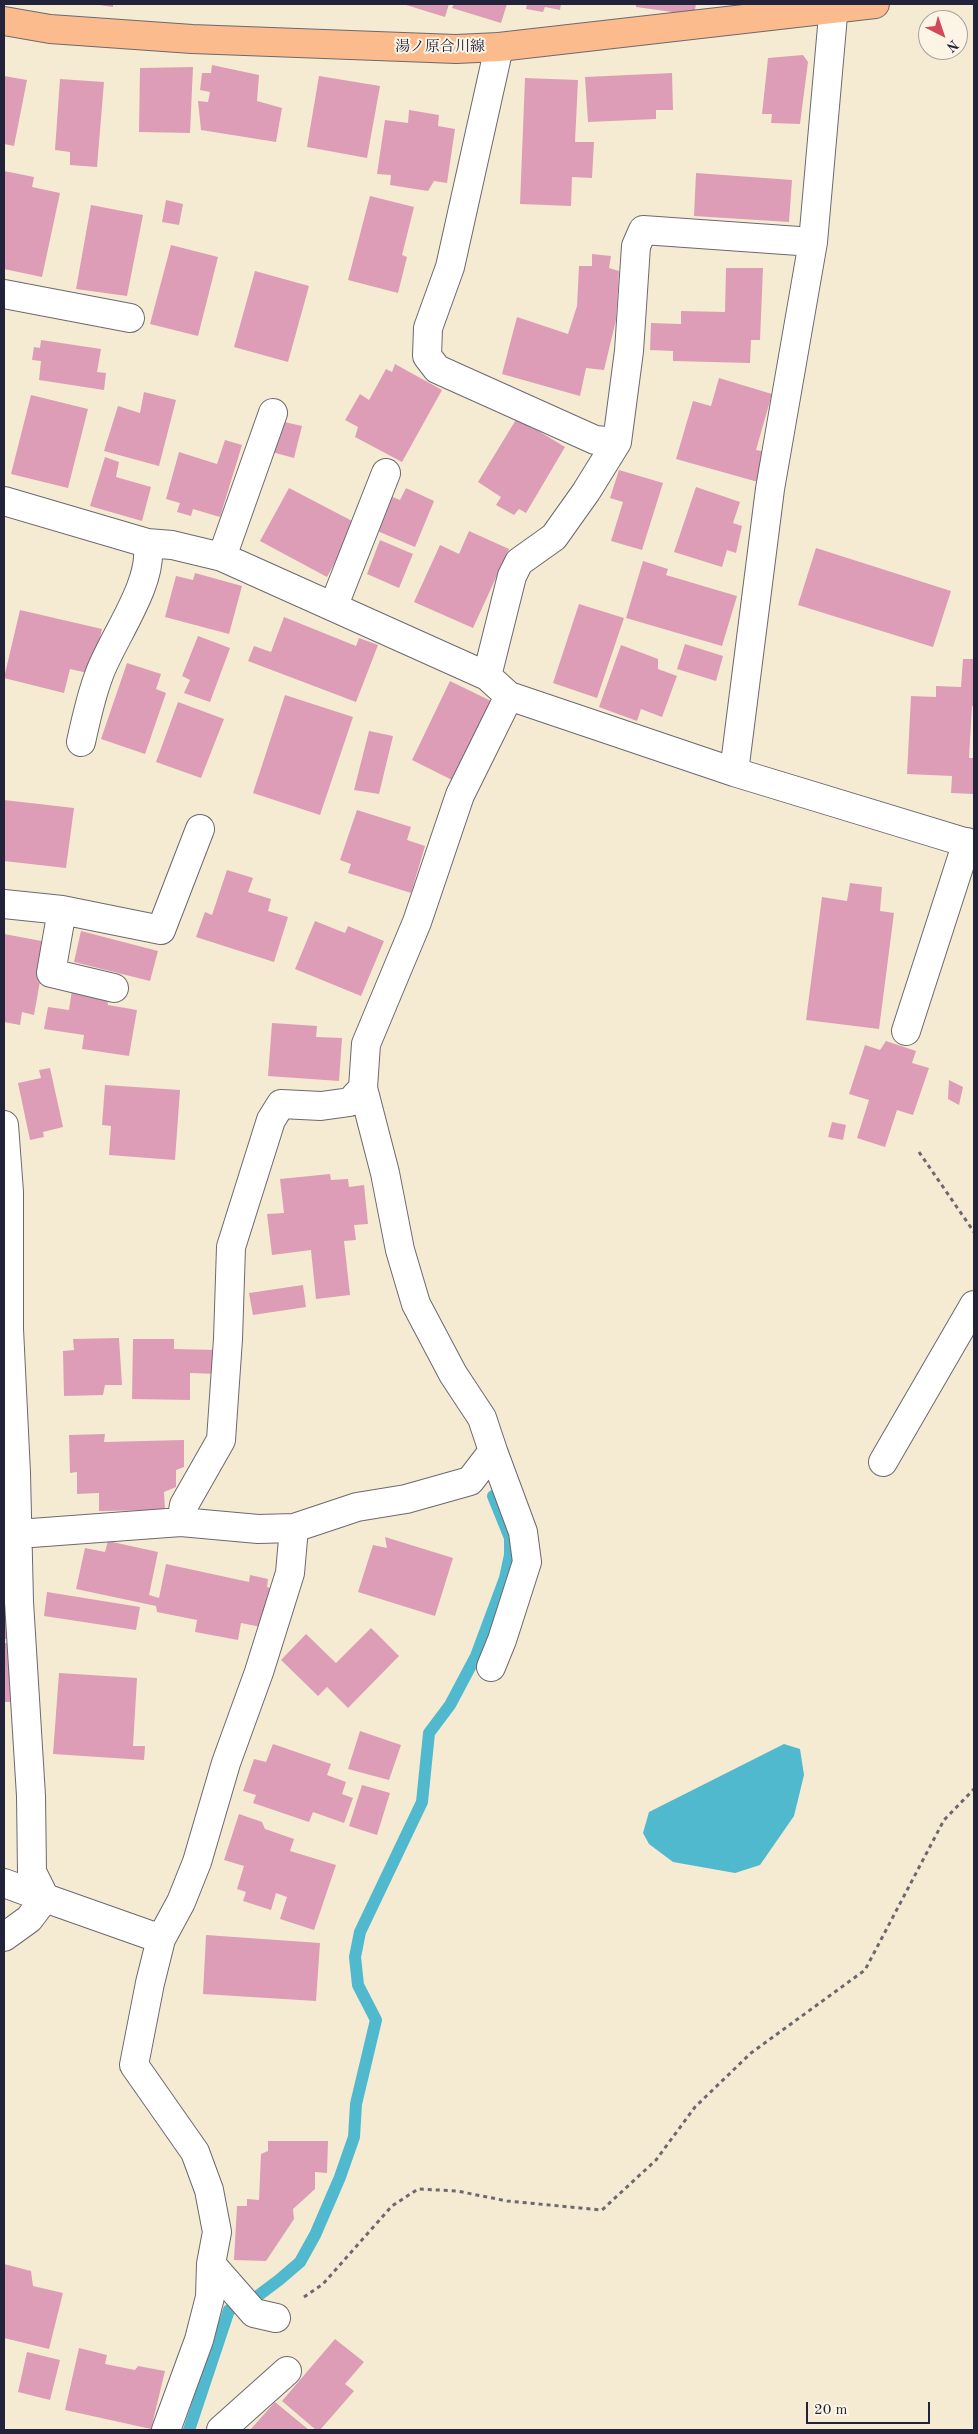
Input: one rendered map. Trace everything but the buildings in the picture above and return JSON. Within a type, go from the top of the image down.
[{"type":"main road","name":"湯ノ原合川線","points":[[4,20],[50,29],[192,39],[446,48],[499,47],[833,7],[875,4]]},
{"type":"street","points":[[734,772],[770,489],[813,242],[833,7]]},
{"type":"street","points":[[499,47],[452,258],[428,328],[428,356],[437,369],[595,440],[617,442]]},
{"type":"street","points":[[487,676],[512,576],[519,562],[554,537],[586,492],[617,442],[629,351],[636,246],[643,230],[813,242]]},
{"type":"street","points":[[4,294],[130,318]]},
{"type":"street","points":[[222,557],[273,413]]},
{"type":"street","points":[[334,605],[386,473]]},
{"type":"street","points":[[4,501],[146,543],[172,546],[222,557],[334,605],[487,676],[509,696],[734,772],[971,844],[906,1031]]},
{"type":"street","points":[[81,742],[99,673],[136,600],[149,553],[146,543]]},
{"type":"street","points":[[491,1667],[502,1640],[527,1562],[523,1532],[482,1418],[453,1374],[416,1304],[400,1250],[385,1173],[363,1088],[366,1044],[417,922],[460,795],[509,696]]},
{"type":"street","points":[[4,904],[62,910],[162,930],[200,829]]},
{"type":"street","points":[[62,910],[50,973],[114,988]]},
{"type":"street","points":[[181,1522],[184,1505],[221,1440],[228,1339],[231,1246],[271,1120],[281,1104],[321,1106],[350,1102],[363,1088]]},
{"type":"street","points":[[4,1125],[9,1192],[9,1330],[18,1534],[11,1601],[31,1796],[32,1872],[45,1898]]},
{"type":"street","points":[[882,1462],[974,1305]]},
{"type":"street","points":[[18,1534],[181,1522],[258,1529],[294,1528],[357,1507],[406,1498],[470,1481],[493,1451]]},
{"type":"street","points":[[166,2430],[199,2340],[210,2297],[212,2264],[217,2232],[209,2190],[195,2152],[134,2065],[150,1982],[161,1939],[181,1902],[197,1862],[226,1763],[259,1672],[290,1573],[294,1528]]},
{"type":"street","points":[[4,1884],[161,1939]]},
{"type":"street","points":[[4,1937],[29,1919],[45,1898]]},
{"type":"street","points":[[212,2264],[254,2313],[276,2318]]},
{"type":"street","points":[[221,2430],[287,2371]]},
{"type":"path","points":[[919,1152],[974,1232]]},
{"type":"path","points":[[276,2318],[323,2284],[392,2206],[418,2189],[456,2191],[507,2201],[602,2210],[656,2160],[695,2107],[751,2053],[865,1970],[944,1820],[974,1789]]},
{"type":"water","points":[[784,1744],[800,1749],[804,1775],[794,1816],[760,1865],[735,1873],[673,1862],[649,1844],[643,1833],[649,1812]]},
{"type":"waterway","points":[[189,2430],[229,2310],[255,2298],[300,2262],[315,2235],[340,2177],[354,2137],[356,2104],[376,2020],[358,1985],[355,1957],[360,1932],[422,1802],[429,1733],[450,1705],[476,1656],[505,1578],[510,1555],[510,1538],[493,1496]]}]
